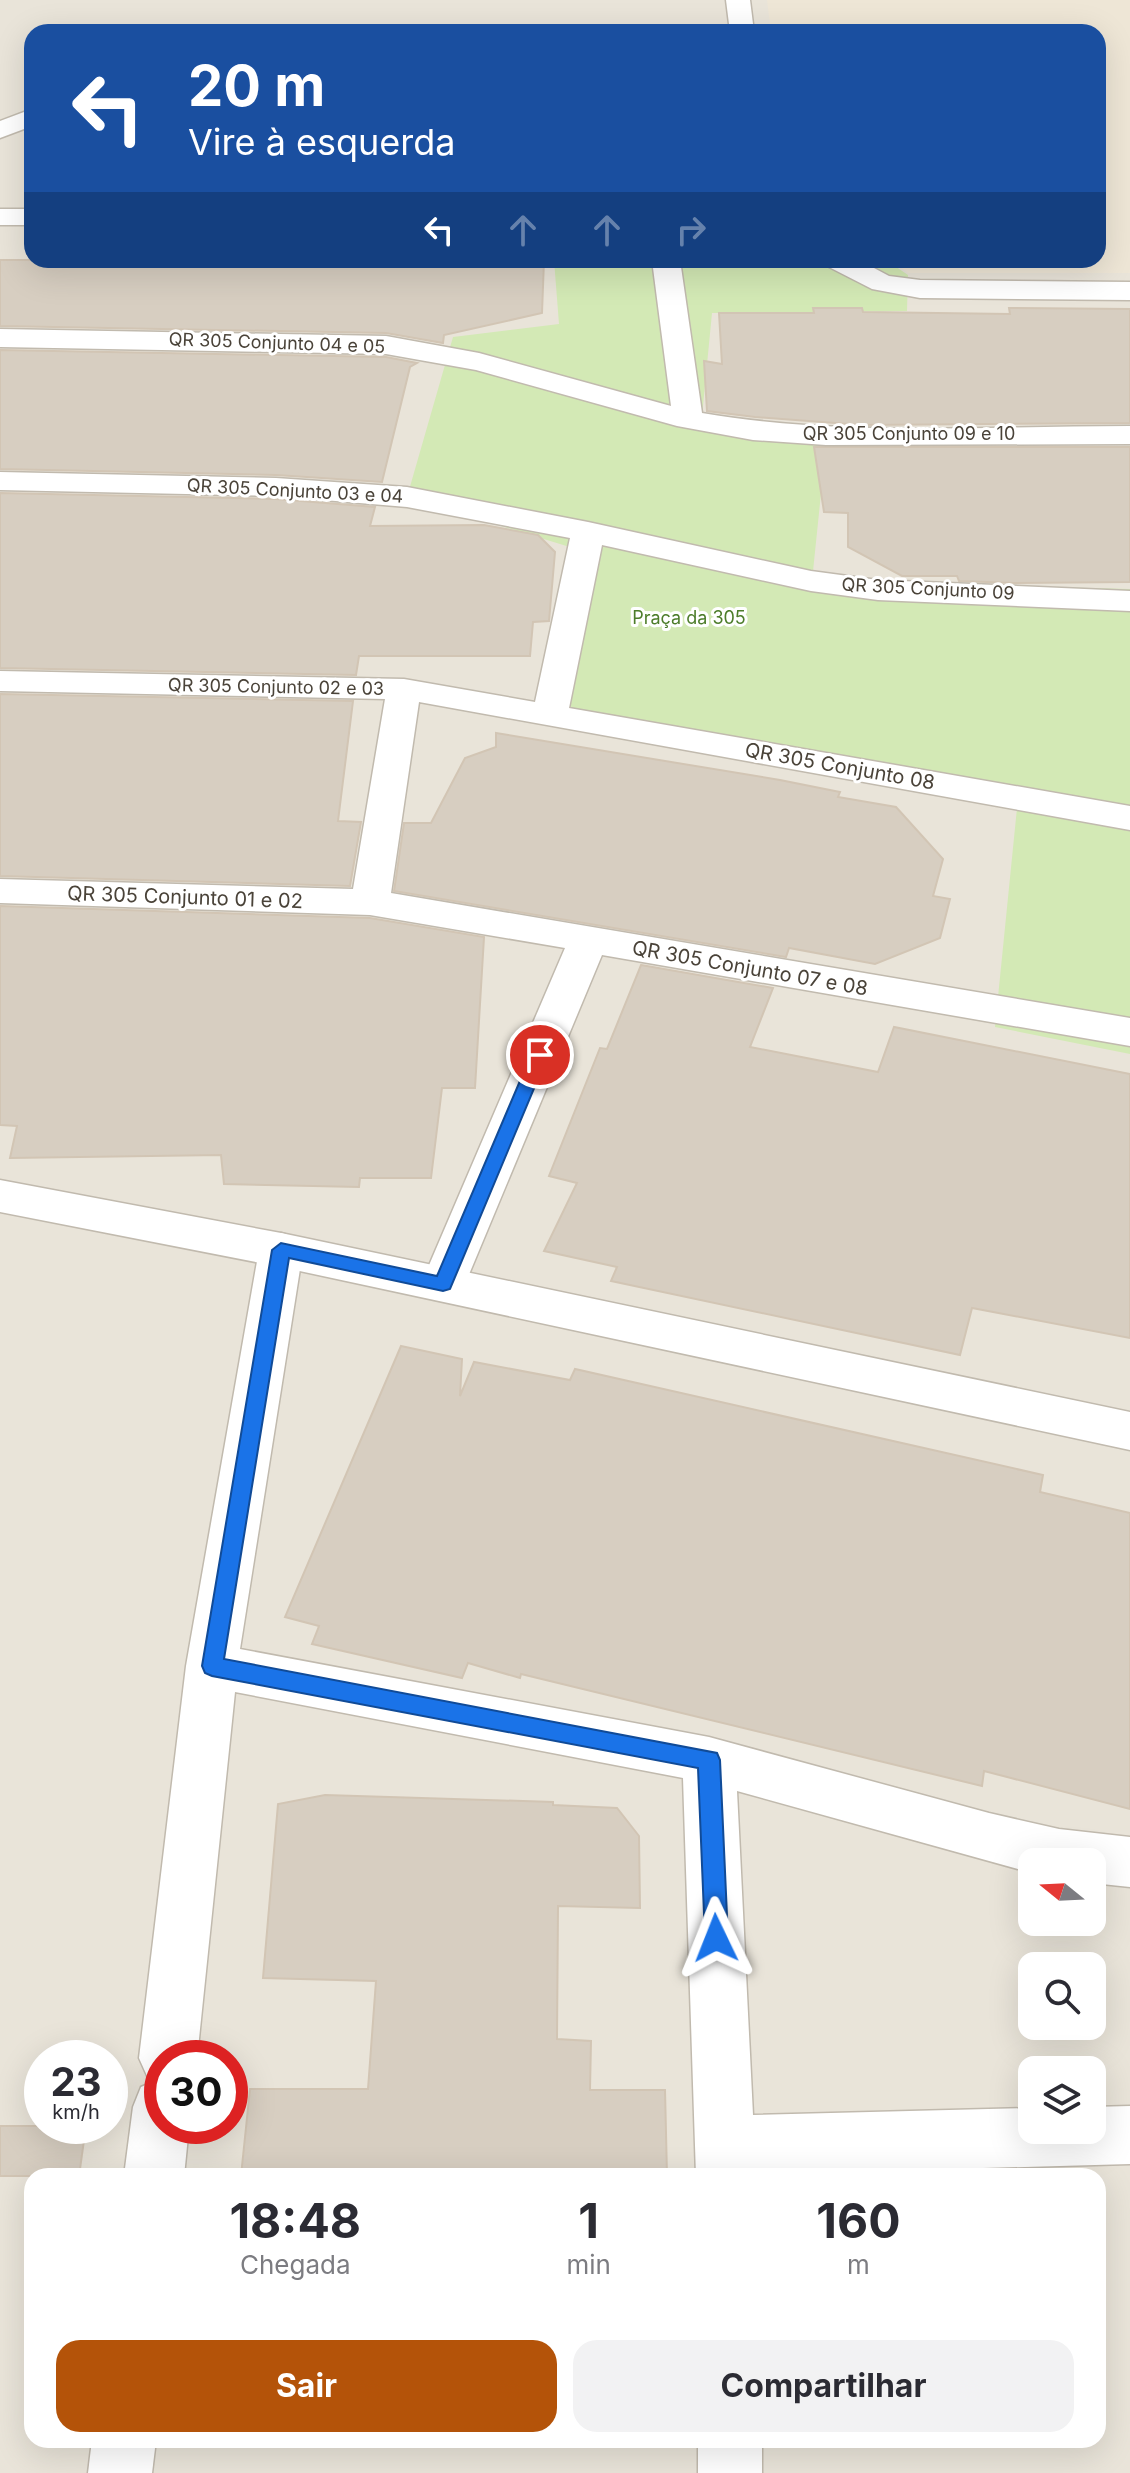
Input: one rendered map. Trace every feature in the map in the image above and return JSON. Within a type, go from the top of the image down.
[{"type":"street","points":[[738,0],[741,24]]},
{"type":"street","points":[[0,130],[24,120]]},
{"type":"street","points":[[0,217],[24,217]]},
{"type":"street","points":[[667,268],[688,420]]},
{"type":"street","points":[[853,268],[882,283],[920,289],[1130,291]]},
{"type":"street","name":"QR 305 Conjunto 04 e 05","points":[[0,338],[386,345],[479,362],[688,420]]},
{"type":"street","name":"QR 305 Conjunto 09 e 10","points":[[688,420],[753,431],[826,436],[1130,435]]},
{"type":"street","name":"QR 305 Conjunto 03 e 04","points":[[0,481],[276,487],[407,497],[588,532]]},
{"type":"street","points":[[550,713],[588,532]]},
{"type":"street","name":"QR 305 Conjunto 09","points":[[588,532],[811,581],[878,590],[1130,601]]},
{"type":"street","name":"QR 305 Conjunto 02 e 03","points":[[0,681],[404,689],[550,713]]},
{"type":"street","points":[[370,902],[404,689]]},
{"type":"street","name":"QR 305 Conjunto 08","points":[[550,713],[1130,818]]},
{"type":"street","name":"QR 305 Conjunto 01 e 02","points":[[0,891],[370,902]]},
{"type":"street","name":"QR 305 Conjunto 07 e 08","points":[[370,902],[1130,1032]]},
{"type":"street","points":[[443,1284],[588,940]]},
{"type":"street","points":[[0,1196],[281,1250],[1130,1431]]},
{"type":"street","points":[[170,2040],[212,1666],[281,1250]]},
{"type":"street","points":[[212,1666],[709,1760],[989,1838],[1059,1854],[1130,1862]]},
{"type":"street","points":[[709,1760],[725,2160],[1130,2135]]},
{"type":"street","points":[[155,2168],[158,2144]]},
{"type":"street","points":[[120,2473],[123,2448]]},
{"type":"street","points":[[730,2448],[730,2473]]},
{"type":"shaded area","points":[[0,0],[1130,0],[1130,2473],[0,2473]]},
{"type":"shaded area","points":[[767,0],[1130,0],[1130,273],[908,273],[901,268],[1106,268],[1106,24],[770,24]]},
{"type":"green space","name":"Praça da 305","points":[[555,268],[898,268],[908,275],[907,311],[712,313],[701,426],[826,445],[812,581],[1130,589],[1130,1054],[995,1027],[1017,808],[540,723],[573,548],[407,497],[453,337],[559,324]]},
{"type":"building","points":[[0,260],[24,260],[24,268],[544,268],[542,313],[444,335],[443,343],[386,333],[0,326]]},
{"type":"building","points":[[813,308],[862,308],[863,312],[1010,314],[1009,308],[1130,309],[1130,423],[862,425],[707,411],[704,361],[722,364],[719,313],[814,313]]},
{"type":"building","points":[[0,350],[386,357],[417,363],[410,367],[382,482],[276,475],[0,469]]},
{"type":"building","points":[[814,447],[1130,447],[1130,582],[1014,583],[959,581],[957,576],[902,576],[848,547],[848,513],[824,512]]},
{"type":"building","points":[[0,493],[276,499],[375,507],[370,526],[484,525],[538,535],[555,552],[549,621],[533,622],[530,656],[359,656],[356,675],[0,668]]},
{"type":"building","points":[[0,694],[353,701],[338,821],[361,822],[350,886],[0,876]]},
{"type":"building","points":[[496,733],[780,780],[840,792],[838,797],[896,807],[943,859],[933,896],[950,899],[940,938],[875,964],[789,948],[786,957],[394,891],[404,823],[431,823],[465,758],[496,747]]},
{"type":"building","points":[[0,906],[370,918],[484,937],[475,1088],[442,1088],[431,1178],[360,1178],[359,1187],[224,1184],[221,1155],[10,1158],[17,1126],[0,1125]]},
{"type":"building","points":[[641,965],[773,988],[750,1047],[878,1072],[894,1027],[1130,1074],[1130,1338],[972,1308],[960,1355],[611,1281],[617,1267],[544,1251],[577,1183],[549,1176],[600,1048],[607,1049]]},
{"type":"building","points":[[401,1346],[462,1359],[460,1396],[474,1362],[570,1380],[575,1369],[1043,1475],[1040,1492],[1130,1513],[1130,1809],[984,1771],[982,1786],[521,1674],[520,1678],[468,1663],[462,1678],[312,1644],[319,1626],[285,1617]]},
{"type":"building","points":[[325,1795],[553,1802],[553,1805],[617,1808],[639,1836],[640,1908],[558,1906],[557,2039],[591,2041],[590,2090],[665,2090],[667,2168],[242,2168],[244,2144],[248,2144],[250,2089],[368,2089],[376,1981],[263,1978],[278,1804]]},
{"type":"building","points":[[0,2126],[24,2126],[24,2144],[83,2144],[80,2168],[24,2168],[24,2176],[0,2176]]},
{"type":"route","points":[[540,1055],[443,1284],[281,1250],[212,1666],[709,1760],[716,1938]]}]
